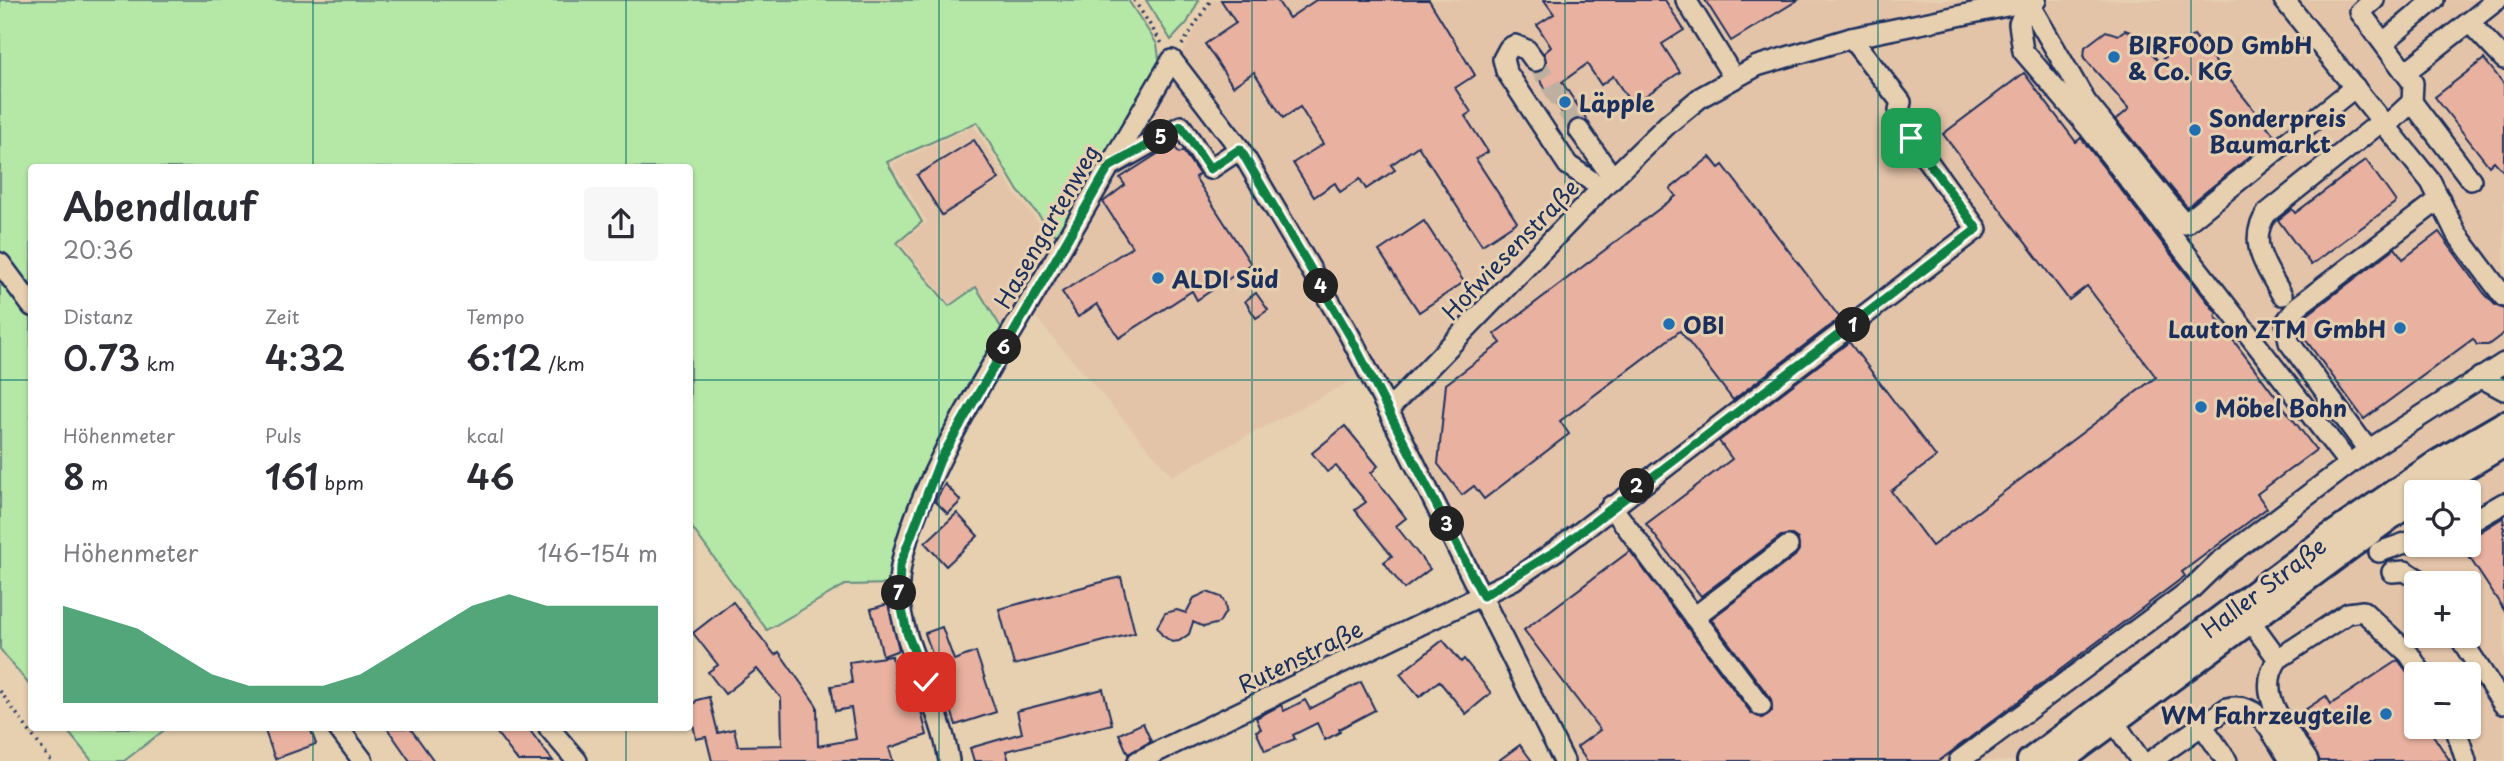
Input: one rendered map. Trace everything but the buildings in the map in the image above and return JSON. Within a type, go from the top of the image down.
[{"type":"main road","name":"Haller Straße","points":[[2030,761],[2109,713],[2244,612],[2380,502],[2437,463],[2504,424]]},
{"type":"main road","points":[[2444,480],[2504,444]]},
{"type":"main road","name":"Haller Straße","points":[[2244,612],[2404,506]]},
{"type":"main road","name":"Haller Straße","points":[[2060,761],[2109,713]]},
{"type":"street","points":[[1686,0],[1734,78]]},
{"type":"street","points":[[2284,0],[2431,182],[2456,233],[2504,297]]},
{"type":"street","points":[[2374,0],[2360,12],[2407,71],[2413,83],[2412,102],[2471,180]]},
{"type":"street","points":[[2384,42],[2434,0]]},
{"type":"street","points":[[2407,71],[2497,0]]},
{"type":"street","points":[[2032,1],[2086,102],[2185,224],[2354,87]]},
{"type":"street","points":[[2032,1],[2019,24],[2023,51],[2088,127],[2349,464]]},
{"type":"street","name":"Hofwiesenstraße","points":[[1388,410],[1608,183],[1668,124],[1701,97],[1757,66],[1851,38],[2032,1]]},
{"type":"street","points":[[2469,22],[2504,58]]},
{"type":"street","name":"Rutenstraße","points":[[1138,761],[1483,596],[1557,550],[1611,506],[1977,229],[1911,138],[1899,110],[1901,102],[1851,38]]},
{"type":"street","points":[[1535,61],[1527,50],[1515,46],[1508,48],[1503,59],[1506,71],[1567,165],[1608,183]]},
{"type":"street","points":[[1172,60],[1240,149],[1350,336],[1564,761]]},
{"type":"street","name":"Hasengartenweg","points":[[949,761],[945,732],[907,633],[899,595],[900,565],[940,460],[1172,60]]},
{"type":"street","points":[[2282,295],[2261,256],[2257,234],[2260,223],[2267,213],[2412,102]]},
{"type":"street","points":[[1109,167],[1181,126],[1210,169],[1240,149]]},
{"type":"street","points":[[1579,130],[1608,183]]},
{"type":"street","points":[[2368,450],[2290,342],[2286,322],[2298,306],[2440,200]]},
{"type":"street","points":[[0,263],[6,278],[28,302]]},
{"type":"street","points":[[1959,761],[2190,590],[2219,562],[2368,450],[2504,363]]},
{"type":"street","points":[[2480,376],[2504,390]]},
{"type":"street","points":[[2481,516],[2504,503]]},
{"type":"street","points":[[1611,506],[1761,706]]},
{"type":"street","points":[[2379,552],[2404,543]]},
{"type":"street","points":[[1694,617],[1788,546]]},
{"type":"street","points":[[2392,572],[2404,571]]},
{"type":"street","points":[[2308,761],[2268,694],[2270,670],[2278,659],[2348,613],[2363,611],[2414,662]]},
{"type":"street","points":[[2244,612],[2278,659]]},
{"type":"street","points":[[2466,648],[2503,704]]},
{"type":"street","points":[[2159,759],[2227,708],[2247,706],[2255,710],[2290,761]]},
{"type":"street","points":[[2109,713],[2141,761]]},
{"type":"street","points":[[2202,725],[2227,761]]},
{"type":"street","points":[[340,731],[354,757]]},
{"type":"street","points":[[552,731],[577,761]]},
{"type":"street","points":[[2459,739],[2466,761]]},
{"type":"path","points":[[1135,0],[1172,60],[1211,0]]},
{"type":"path","points":[[0,691],[28,729]]},
{"type":"path","points":[[29,731],[51,761]]},
{"type":"shaded area","points":[[1212,0],[2504,0],[2504,761],[1556,761],[1359,377],[1172,476],[1022,302],[1004,329],[976,285],[950,303],[900,243],[927,222],[892,164],[974,126],[1015,194],[1066,255]]},
{"type":"green space","points":[[0,0],[1128,0],[1157,44],[1160,65],[1059,239],[1018,191],[977,122],[887,162],[922,222],[897,243],[949,306],[976,287],[1004,332],[927,465],[899,539],[893,584],[845,585],[767,630],[693,529],[693,164],[28,164],[28,290],[0,250]]},
{"type":"green space","points":[[1146,0],[1199,0],[1187,23],[1171,40]]},
{"type":"green space","points":[[0,285],[11,289],[28,312],[28,683],[0,649]]},
{"type":"green space","points":[[67,731],[163,731],[124,761],[92,761]]},
{"type":"tunnel","points":[[1535,61],[1579,130]]},
{"type":"place","name":"BIRFOOD GmbH & Co. KG","points":[[2114,57]]},
{"type":"place","name":"Läpple","points":[[1565,102]]},
{"type":"place","name":"Sonderpreis Baumarkt","points":[[2195,130]]},
{"type":"place","name":"ALDI Süd","points":[[1158,278]]},
{"type":"place","name":"OBI","points":[[1669,324]]},
{"type":"place","name":"Lauton ZTM GmbH","points":[[2400,328]]},
{"type":"place","name":"Möbel Bohn","points":[[2201,407]]},
{"type":"place","name":"WM Fahrzeugteile","points":[[2386,714]]},
{"type":"route","points":[[926,682],[907,633],[899,595],[900,565],[940,460],[1109,167],[1181,126],[1210,169],[1240,149],[1350,336],[1483,596],[1513,580],[1557,550],[1611,506],[1977,229],[1911,138]]}]
